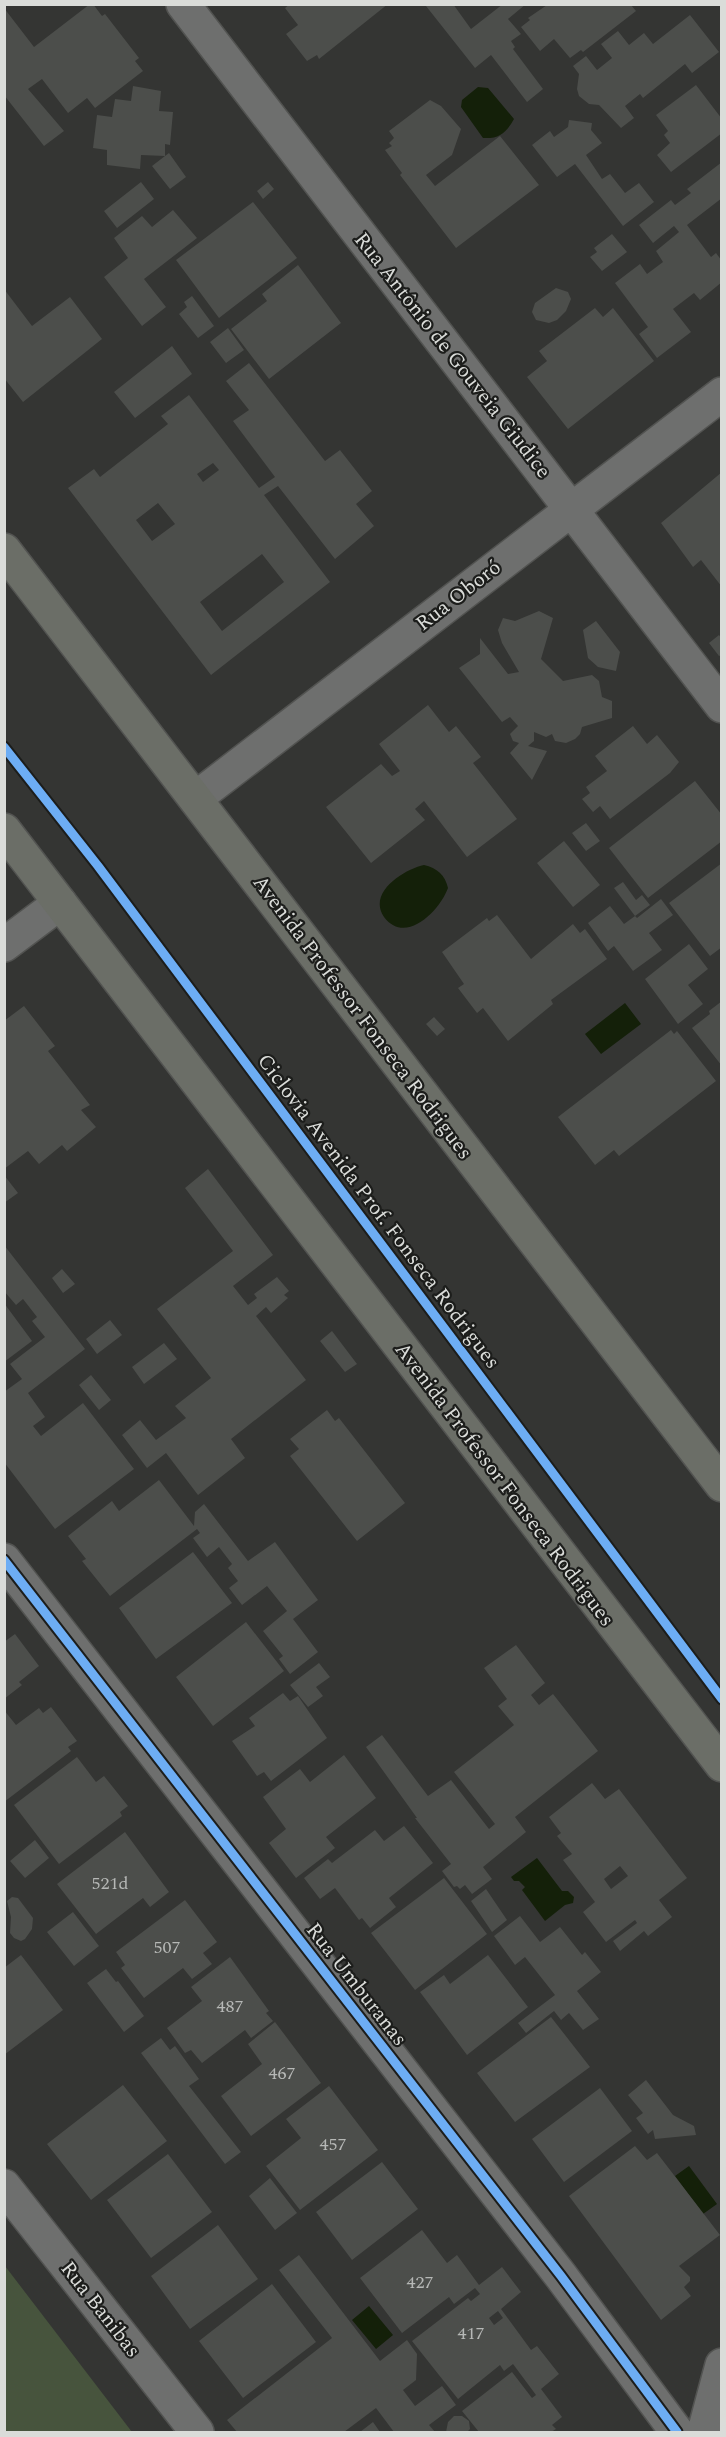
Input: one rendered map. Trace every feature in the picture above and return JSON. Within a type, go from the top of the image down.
[{"type":"highway","name":"Avenida Professor Fonseca Rodrigues","points":[[4,550],[722,1485]]},
{"type":"highway","name":"Avenida Professor Fonseca Rodrigues","points":[[4,830],[722,1766]]},
{"type":"street","name":"Rua Antônio de Gouveia Giudice","points":[[183,4],[722,706]]},
{"type":"street","name":"Rua Oboró","points":[[196,798],[722,394]]},
{"type":"street","points":[[4,945],[60,903]]},
{"type":"street","name":"Rua Umburanas","points":[[4,1560],[561,2276],[677,2433]]},
{"type":"street","name":"Rua Banibas","points":[[4,2186],[197,2433]]},
{"type":"street","points":[[704,2433],[722,2365]]},
{"type":"shaded area","points":[[478,87],[488,88],[514,119],[498,136],[483,138],[461,107],[462,100]]},
{"type":"shaded area","points":[[424,865],[437,870],[445,879],[448,888],[444,897],[421,922],[402,928],[393,925],[384,917],[380,908],[380,899],[384,891],[390,883],[407,871]]},
{"type":"shaded area","points":[[625,1003],[641,1024],[601,1054],[585,1034]]},
{"type":"shaded area","points":[[537,1858],[562,1891],[568,1891],[574,1897],[573,1903],[565,1905],[545,1921],[522,1890],[525,1887],[511,1877]]},
{"type":"shaded area","points":[[689,2166],[717,2204],[703,2214],[675,2176]]},
{"type":"shaded area","points":[[5,2266],[132,2432],[5,2432]]},
{"type":"shaded area","points":[[369,2306],[393,2335],[376,2349],[352,2320]]},
{"type":"building","points":[[93,4],[102,16],[105,14],[139,58],[135,61],[143,71],[95,108],[87,98],[68,113],[42,79],[28,89],[64,131],[44,146],[4,95],[4,8],[34,47]]},
{"type":"building","points":[[290,4],[388,4],[319,59],[317,55],[307,61],[286,34],[298,25],[285,8]]},
{"type":"building","points":[[428,4],[453,4],[471,29],[503,4],[526,4],[508,19],[521,34],[511,41],[515,47],[513,49],[543,89],[527,102],[491,55],[475,68],[426,6]]},
{"type":"building","points":[[547,5],[631,5],[636,11],[583,52],[581,50],[570,58],[554,39],[540,51],[521,27],[530,20],[528,18]]},
{"type":"building","points":[[690,15],[719,52],[692,73],[685,64],[643,98],[640,94],[625,106],[634,118],[621,128],[599,105],[589,104],[579,96],[577,89],[579,74],[573,66],[586,56],[597,70],[612,58],[601,44],[618,31],[629,45],[644,33],[653,44]]},
{"type":"building","points":[[696,85],[722,119],[722,133],[671,172],[657,155],[670,143],[664,135],[668,131],[656,115]]},
{"type":"building","points":[[133,86],[161,91],[159,111],[173,112],[170,145],[165,144],[165,156],[141,155],[140,169],[107,165],[107,150],[93,148],[97,115],[112,117],[115,99],[131,101]]},
{"type":"building","points":[[430,100],[441,106],[461,129],[452,155],[426,175],[435,186],[500,136],[539,185],[456,248],[400,175],[402,173],[385,150],[392,146],[389,143],[394,138],[389,131]]},
{"type":"building","points":[[569,120],[592,123],[591,130],[602,143],[586,155],[602,179],[610,174],[625,193],[639,183],[654,202],[623,226],[575,164],[557,177],[532,145],[550,131],[554,137],[568,127]]},
{"type":"building","points":[[169,153],[186,177],[170,189],[152,166]]},
{"type":"building","points":[[722,162],[722,198],[687,225],[711,257],[716,253],[722,261],[722,282],[700,300],[694,293],[673,309],[691,332],[657,358],[639,334],[648,327],[615,283],[640,264],[647,274],[663,262],[656,251],[679,232],[674,226],[653,243],[639,225],[671,200],[675,205],[691,193],[687,189]]},
{"type":"building","points":[[141,182],[154,199],[117,228],[104,211]]},
{"type":"building","points":[[268,182],[274,189],[263,199],[257,191]]},
{"type":"building","points":[[253,202],[297,258],[219,318],[176,260]]},
{"type":"building","points":[[173,210],[197,238],[144,279],[166,307],[142,326],[104,277],[128,258],[114,238],[142,216],[152,227]]},
{"type":"building","points":[[612,234],[627,252],[602,271],[590,257],[597,252],[594,248]]},
{"type":"building","points":[[298,265],[341,323],[269,379],[231,329],[267,301],[262,294]]},
{"type":"building","points":[[556,288],[568,292],[571,299],[566,311],[557,320],[549,323],[536,320],[532,312],[535,303]]},
{"type":"building","points":[[4,289],[32,326],[70,297],[102,339],[23,402],[4,378]]},
{"type":"building","points":[[192,296],[214,326],[198,338],[179,314],[187,307],[184,302]]},
{"type":"building","points":[[595,308],[603,317],[613,308],[654,361],[568,429],[527,377],[547,361],[539,351]]},
{"type":"building","points":[[228,328],[244,350],[226,363],[210,342]]},
{"type":"building","points":[[172,346],[192,374],[135,418],[114,392]]},
{"type":"building","points":[[249,363],[325,461],[340,450],[372,491],[356,504],[374,526],[335,559],[278,486],[264,495],[330,582],[211,675],[68,488],[94,469],[100,477],[168,424],[161,416],[189,395],[259,488],[275,477],[233,421],[249,410],[226,381]],"holes":[[[213,463],[219,470],[203,482],[197,474]],[[158,503],[175,524],[152,541],[136,520]],[[262,554],[284,582],[222,631],[200,602]]]},
{"type":"building","points":[[722,472],[722,587],[701,560],[693,567],[661,523]]},
{"type":"building","points":[[539,611],[553,618],[541,659],[563,681],[592,675],[599,681],[602,697],[612,701],[612,718],[582,727],[575,739],[566,743],[555,741],[552,734],[546,737],[534,732],[534,741],[528,746],[547,751],[532,780],[510,753],[519,743],[513,741],[510,734],[518,726],[510,717],[502,722],[459,668],[480,654],[480,638],[508,674],[519,672],[502,643],[498,630],[503,618],[515,621]]},
{"type":"building","points":[[596,621],[620,652],[616,671],[598,667],[588,658],[583,630]]},
{"type":"building","points":[[719,635],[722,639],[722,655],[719,656],[709,643]]},
{"type":"building","points":[[428,705],[449,732],[456,726],[481,757],[473,763],[517,819],[467,857],[424,801],[415,809],[425,820],[371,863],[326,807],[381,764],[392,776],[400,771],[379,744]]},
{"type":"building","points":[[633,726],[647,744],[657,735],[679,762],[670,773],[610,819],[600,806],[593,812],[582,799],[590,793],[586,787],[607,771],[595,756]]},
{"type":"building","points":[[695,781],[722,815],[722,841],[648,898],[609,848]]},
{"type":"building","points":[[586,823],[600,841],[586,851],[572,833]]},
{"type":"building","points":[[564,841],[600,885],[573,907],[537,863]]},
{"type":"building","points":[[722,863],[722,947],[710,956],[669,903]]},
{"type":"building","points":[[623,882],[636,900],[642,895],[650,905],[635,916],[614,888]]},
{"type":"building","points":[[661,899],[673,915],[649,933],[662,950],[633,971],[614,946],[608,951],[588,923],[610,906],[624,924],[635,916],[637,918]]},
{"type":"building","points":[[497,915],[531,959],[573,924],[580,933],[585,929],[607,959],[551,1000],[553,1004],[508,1041],[483,1008],[477,1013],[458,988],[464,984],[442,952],[487,918],[489,921]]},
{"type":"building","points":[[689,944],[708,969],[688,985],[703,1004],[678,1024],[645,979]]},
{"type":"building","points":[[722,1001],[722,1066],[692,1028]]},
{"type":"building","points":[[24,1006],[55,1046],[48,1051],[90,1105],[81,1110],[96,1127],[67,1151],[62,1145],[39,1164],[28,1151],[4,1169],[4,1021]]},
{"type":"building","points":[[434,1017],[445,1029],[437,1036],[426,1024]]},
{"type":"building","points":[[671,1030],[674,1034],[677,1031],[716,1081],[619,1156],[614,1150],[595,1165],[558,1117]]},
{"type":"building","points":[[208,1169],[273,1255],[233,1286],[248,1305],[257,1298],[254,1294],[277,1277],[289,1291],[284,1295],[288,1298],[271,1313],[266,1307],[256,1316],[306,1380],[231,1439],[245,1458],[198,1495],[166,1453],[147,1468],[122,1435],[140,1420],[156,1440],[186,1418],[175,1406],[211,1378],[157,1309],[233,1251],[185,1188]]},
{"type":"building","points":[[4,1175],[18,1193],[4,1203]]},
{"type":"building","points":[[4,1245],[85,1349],[28,1393],[45,1417],[33,1426],[41,1436],[83,1403],[134,1469],[55,1529],[4,1462],[4,1392],[22,1379],[10,1364],[45,1337],[32,1321],[37,1317],[23,1299],[16,1305],[4,1291]]},
{"type":"building","points":[[62,1269],[75,1284],[63,1293],[52,1278]]},
{"type":"building","points":[[4,1303],[32,1341],[4,1362]]},
{"type":"building","points":[[110,1320],[122,1335],[97,1354],[86,1339]]},
{"type":"building","points":[[332,1331],[357,1364],[345,1372],[320,1341]]},
{"type":"building","points":[[164,1343],[177,1359],[144,1384],[132,1367]]},
{"type":"building","points":[[91,1375],[111,1400],[99,1410],[79,1385]]},
{"type":"building","points":[[327,1410],[335,1421],[339,1418],[405,1503],[357,1541],[290,1456],[299,1449],[290,1439]]},
{"type":"building","points":[[159,1480],[194,1526],[195,1512],[204,1504],[248,1561],[275,1542],[318,1600],[293,1619],[318,1652],[290,1674],[279,1659],[283,1656],[263,1631],[287,1611],[267,1586],[242,1605],[229,1588],[238,1581],[228,1568],[232,1564],[219,1547],[207,1557],[193,1538],[200,1533],[197,1529],[110,1596],[82,1561],[86,1559],[68,1536],[112,1501],[119,1511]]},
{"type":"building","points":[[193,1552],[232,1603],[156,1659],[119,1608]]},
{"type":"building","points":[[246,1622],[284,1671],[213,1726],[176,1677]]},
{"type":"building","points":[[15,1634],[39,1666],[19,1682],[22,1685],[4,1699],[4,1642]]},
{"type":"building","points":[[516,1645],[545,1683],[531,1695],[539,1705],[553,1694],[598,1751],[515,1817],[526,1832],[483,1867],[492,1879],[472,1894],[465,1885],[460,1889],[457,1886],[454,1887],[442,1871],[451,1864],[415,1818],[417,1818],[366,1747],[382,1735],[428,1796],[451,1780],[489,1829],[495,1824],[454,1772],[514,1725],[498,1706],[507,1699],[484,1668]]},
{"type":"building","points":[[319,1663],[330,1677],[316,1687],[323,1696],[308,1707],[290,1685]]},
{"type":"building","points":[[283,1693],[290,1701],[298,1696],[327,1738],[271,1781],[264,1772],[257,1776],[232,1741],[255,1726],[249,1718]]},
{"type":"building","points":[[51,1707],[77,1741],[68,1747],[71,1751],[4,1802],[4,1710],[16,1725],[39,1708],[43,1713]]},
{"type":"building","points":[[344,1755],[376,1798],[326,1837],[335,1848],[296,1878],[269,1843],[286,1829],[263,1797],[300,1769],[310,1782]]},
{"type":"building","points":[[77,1757],[96,1782],[104,1776],[128,1806],[120,1812],[122,1816],[59,1864],[14,1805]]},
{"type":"building","points":[[592,1783],[605,1799],[619,1789],[687,1878],[659,1900],[672,1917],[648,1936],[644,1931],[620,1951],[613,1941],[637,1923],[635,1920],[606,1942],[583,1912],[595,1902],[563,1860],[572,1854],[557,1836],[561,1833],[549,1817]],"holes":[[[620,1866],[628,1876],[611,1889],[604,1879]]]},
{"type":"building","points":[[404,1826],[433,1863],[389,1898],[396,1907],[370,1928],[362,1918],[359,1920],[335,1888],[320,1899],[304,1878],[328,1859],[332,1863],[375,1830],[384,1841]]},
{"type":"building","points":[[125,1832],[169,1892],[150,1907],[143,1898],[96,1934],[57,1884]]},
{"type":"building","points":[[35,1840],[49,1858],[25,1878],[10,1861]]},
{"type":"building","points":[[444,1878],[487,1934],[415,1990],[371,1933]]},
{"type":"building","points":[[486,1889],[507,1920],[492,1932],[471,1901]]},
{"type":"building","points":[[12,1897],[18,1898],[33,1918],[32,1929],[21,1941],[10,1933],[11,1917],[7,1901]]},
{"type":"building","points":[[185,1900],[217,1942],[203,1953],[212,1964],[192,1979],[183,1968],[144,1998],[121,1968],[125,1965],[116,1952]]},
{"type":"building","points":[[73,1912],[99,1946],[74,1966],[47,1932]]},
{"type":"building","points":[[520,1916],[540,1942],[560,1927],[582,1955],[585,1952],[601,1972],[577,1991],[599,2019],[583,2030],[569,2013],[561,2020],[554,2011],[526,2033],[518,2023],[555,1995],[525,1957],[515,1965],[494,1936]]},
{"type":"building","points":[[21,1955],[63,2010],[4,2055],[4,1968]]},
{"type":"building","points":[[488,1955],[528,2007],[467,2055],[420,1992],[444,1975],[450,1984]]},
{"type":"building","points":[[230,1957],[269,2011],[266,2013],[273,2021],[251,2038],[245,2030],[202,2063],[191,2050],[185,2053],[167,2028],[202,2001],[191,1987]]},
{"type":"building","points":[[106,1969],[144,2016],[124,2032],[87,1983]]},
{"type":"building","points":[[551,2017],[590,2067],[515,2122],[477,2073]]},
{"type":"building","points":[[275,2022],[321,2083],[251,2136],[221,2096],[262,2064],[248,2044]]},
{"type":"building","points":[[161,2038],[170,2050],[175,2046],[199,2079],[189,2086],[241,2152],[225,2164],[141,2053]]},
{"type":"building","points":[[646,2080],[673,2115],[694,2126],[696,2135],[655,2139],[653,2130],[648,2134],[636,2118],[643,2113],[628,2095]]},
{"type":"building","points":[[123,2085],[167,2141],[91,2200],[47,2144]]},
{"type":"building","points":[[329,2086],[378,2150],[300,2210],[266,2166],[301,2138],[286,2119]]},
{"type":"building","points":[[600,2088],[632,2131],[564,2182],[532,2139]]},
{"type":"building","points":[[635,2146],[647,2160],[657,2153],[720,2235],[679,2266],[690,2277],[690,2281],[684,2287],[691,2296],[661,2320],[569,2196]]},
{"type":"building","points":[[168,2154],[212,2212],[151,2258],[107,2200]]},
{"type":"building","points":[[382,2162],[418,2209],[352,2260],[316,2212]]},
{"type":"building","points":[[270,2178],[297,2213],[275,2230],[249,2196]]},
{"type":"building","points":[[218,2225],[258,2279],[190,2329],[151,2276]]},
{"type":"building","points":[[422,2230],[447,2263],[457,2255],[479,2285],[502,2267],[521,2292],[501,2309],[531,2350],[537,2346],[559,2374],[541,2389],[562,2417],[552,2425],[556,2429],[551,2432],[479,2432],[462,2411],[512,2372],[532,2398],[536,2395],[513,2364],[504,2371],[500,2365],[458,2399],[412,2341],[468,2298],[471,2301],[480,2294],[475,2288],[454,2304],[449,2297],[402,2333],[360,2278]],"holes":[[[498,2311],[503,2318],[494,2325],[489,2318]]]},
{"type":"building","points":[[299,2255],[380,2361],[407,2340],[417,2354],[416,2380],[403,2390],[415,2406],[442,2386],[456,2405],[429,2425],[435,2432],[394,2432],[376,2408],[344,2432],[237,2432],[227,2420],[332,2338],[279,2270]]},
{"type":"building","points":[[272,2284],[316,2342],[243,2398],[199,2341]]},
{"type":"building","points":[[454,2416],[462,2416],[469,2421],[470,2429],[467,2432],[446,2432],[448,2422]]},
{"type":"building","points":[[373,2422],[380,2432],[360,2432]]},
{"type":"cycle path","name":"Ciclovia Avenida Prof. Fonseca Rodrigues","points":[[4,747],[98,866],[722,1699]]},
{"type":"cycle path","points":[[4,1560],[561,2276],[677,2432]]}]
